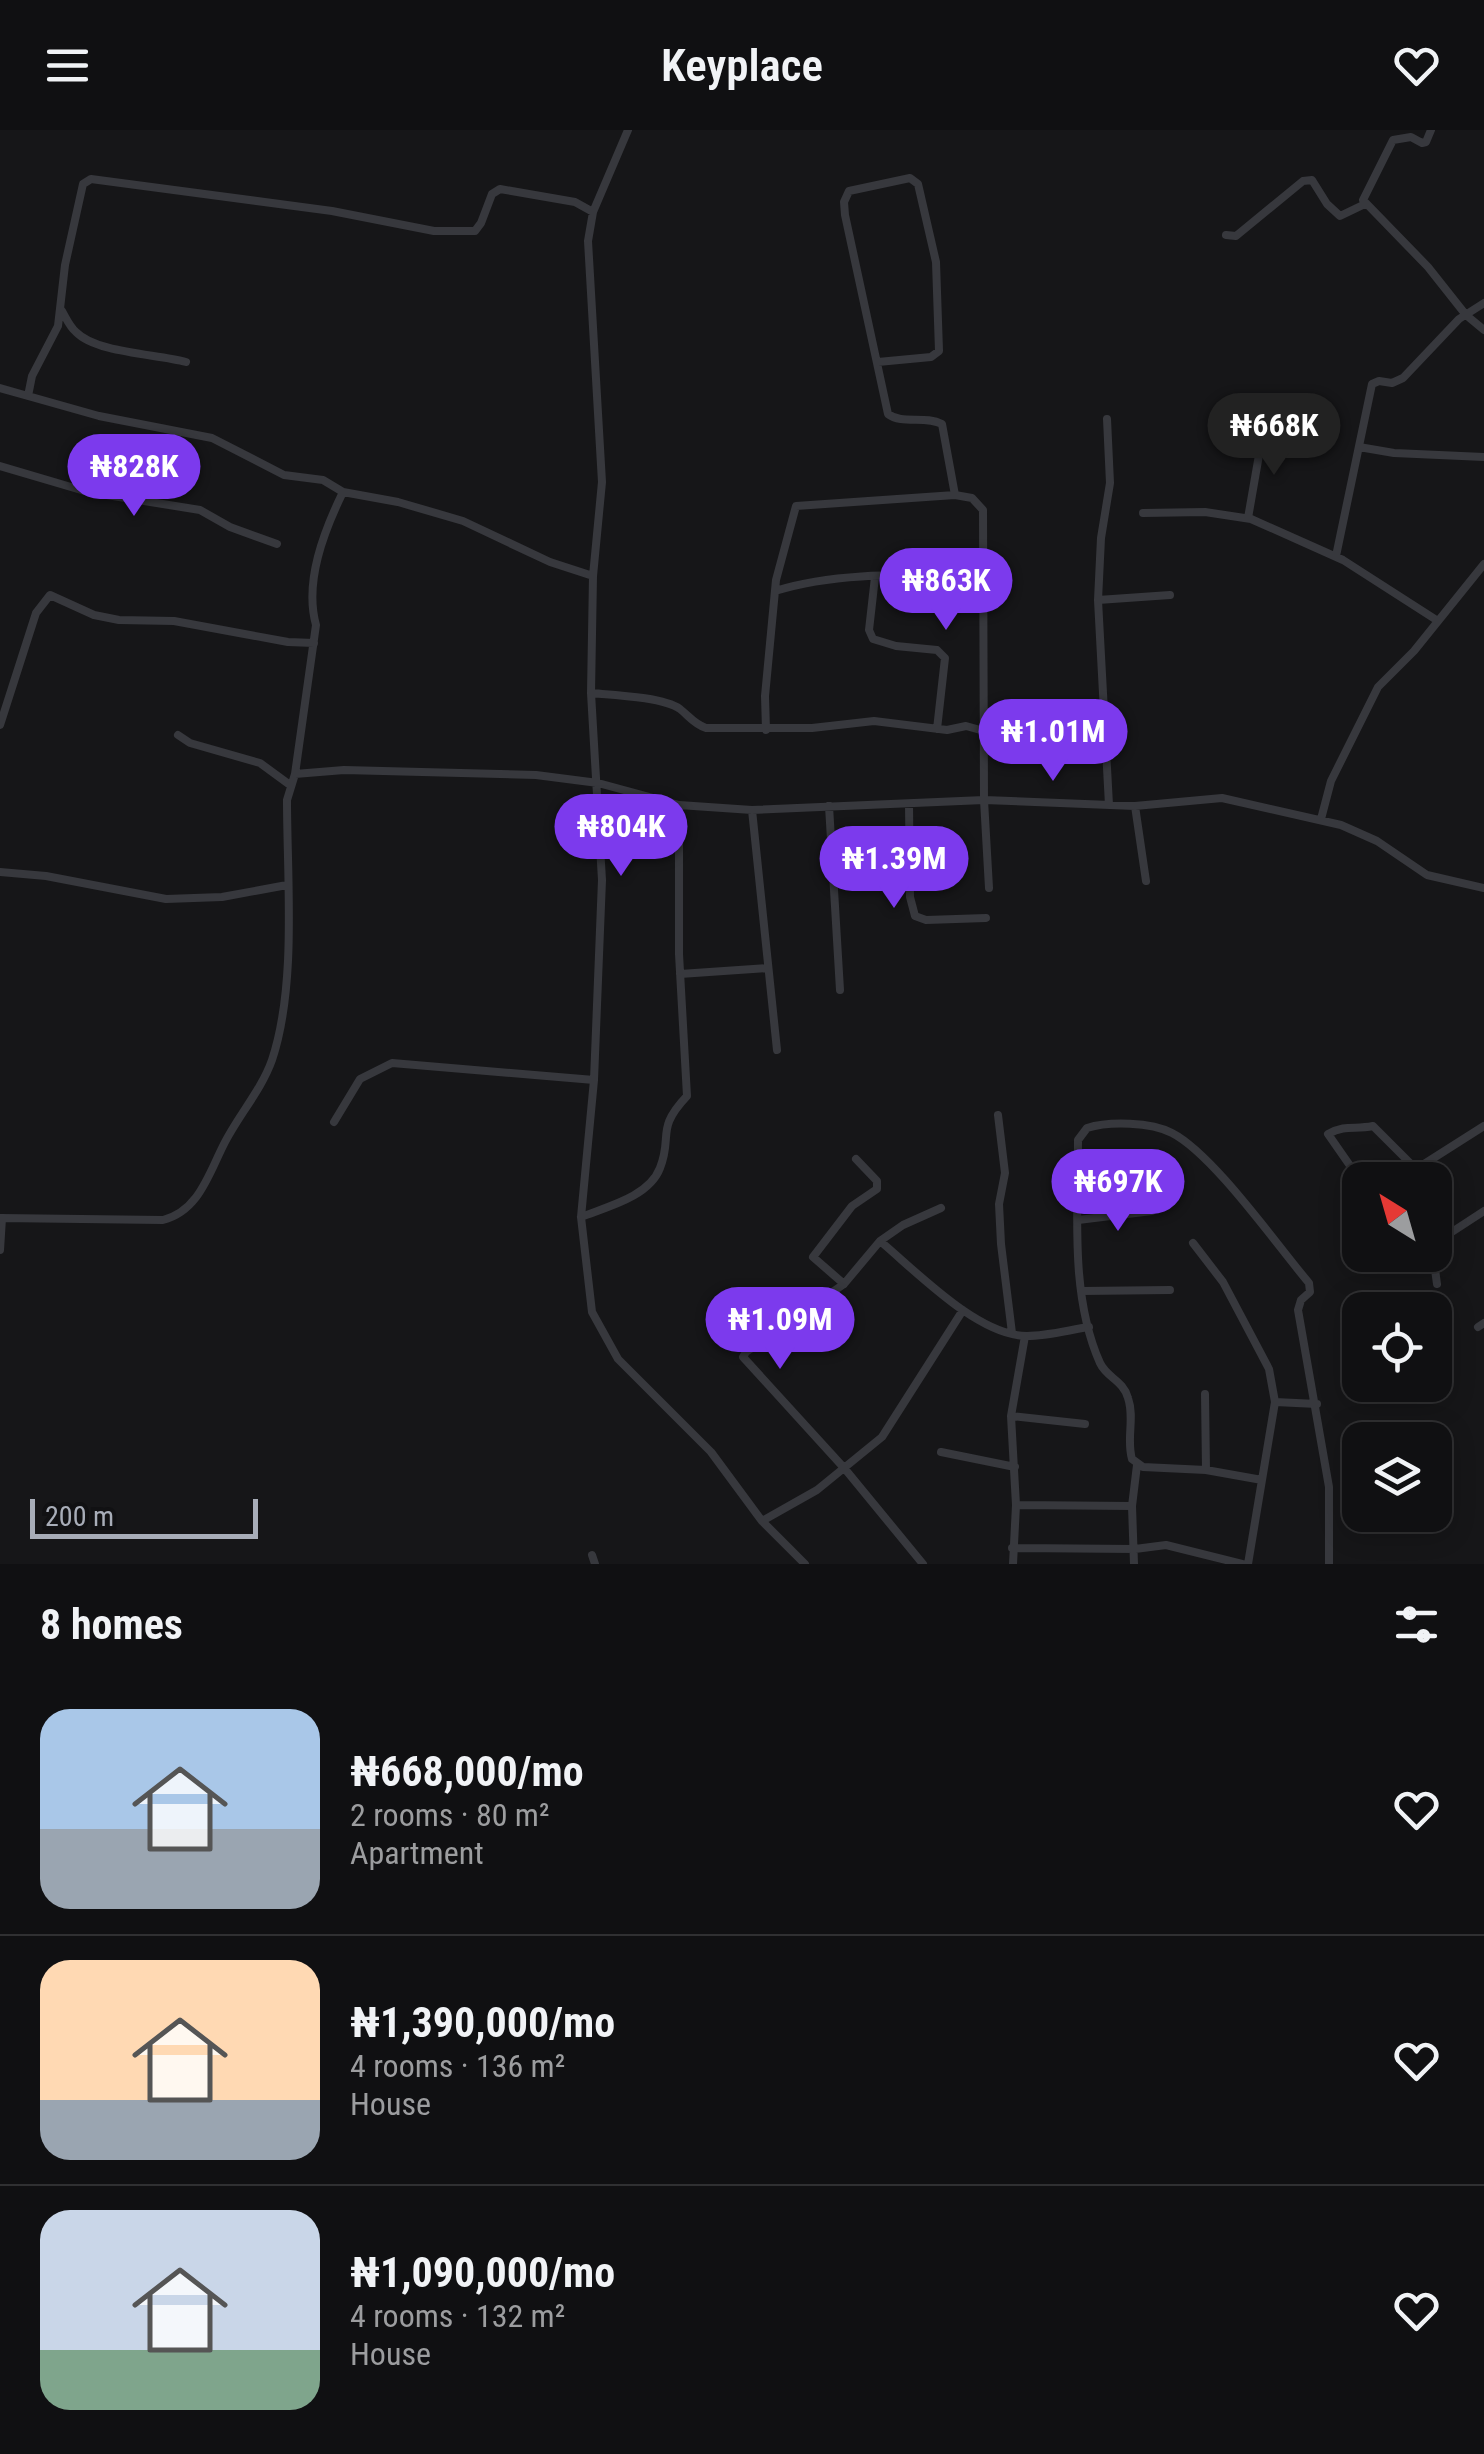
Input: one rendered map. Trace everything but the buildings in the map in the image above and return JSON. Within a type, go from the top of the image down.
[{"type":"street","points":[[628,130],[593,212],[587,269],[602,482],[593,576],[591,693],[602,880],[594,1080],[580,1217],[592,1312],[618,1359],[711,1452],[762,1522],[804,1564]]},
{"type":"street","points":[[1431,130],[1426,142],[1410,137],[1393,140],[1364,197],[1365,204],[1484,330]]},
{"type":"street","points":[[878,362],[931,356],[939,351],[936,262],[918,184],[910,178],[850,191],[844,202],[852,254],[890,418],[932,418],[942,424],[955,495]]},
{"type":"street","points":[[28,396],[32,376],[58,326],[69,243],[83,184],[91,179],[332,211],[434,231],[475,231],[492,194],[500,189],[575,202],[593,212]]},
{"type":"street","points":[[1226,235],[1236,236],[1303,182],[1312,180],[1340,216],[1365,204]]},
{"type":"street","points":[[1336,556],[1372,384],[1403,378],[1466,314],[1484,303]]},
{"type":"street","points":[[62,310],[77,334],[130,354],[163,355],[186,362]]},
{"type":"street","points":[[0,388],[99,416],[212,438],[284,474],[323,480],[343,492],[398,502],[463,522],[535,556],[593,576]]},
{"type":"street","points":[[1107,419],[1110,483],[1100,538],[1098,600],[1108,806]]},
{"type":"street","points":[[1248,518],[1262,432]]},
{"type":"street","points":[[1358,446],[1484,457]]},
{"type":"street","points":[[0,466],[88,492],[200,510],[230,527],[277,544]]},
{"type":"street","points":[[0,1250],[1,1218],[163,1220],[178,1216],[200,1194],[228,1135],[264,1080],[272,1059],[286,976],[290,785],[295,774],[314,644],[312,606],[318,558],[343,492]]},
{"type":"street","points":[[766,730],[765,696],[776,591],[796,506],[955,495],[972,498],[983,510],[984,800],[989,888]]},
{"type":"street","points":[[1143,514],[1205,512],[1248,518],[1336,556],[1438,621]]},
{"type":"street","points":[[1321,819],[1330,781],[1378,687],[1484,564]]},
{"type":"street","points":[[776,591],[804,582],[875,577],[964,576],[984,583]]},
{"type":"street","points":[[875,577],[869,630],[873,639],[896,646],[937,650],[944,656],[937,729]]},
{"type":"street","points":[[1098,600],[1170,595]]},
{"type":"street","points":[[0,725],[36,613],[50,596],[94,615],[119,620],[174,621],[314,644]]},
{"type":"street","points":[[591,693],[678,708],[694,724],[706,728],[812,728],[852,721],[984,730]]},
{"type":"street","points":[[178,735],[190,743],[260,763],[290,785]]},
{"type":"street","points":[[295,774],[344,770],[536,775],[598,782],[678,805],[752,810],[984,800],[1135,806],[1222,798],[1268,811],[1321,819],[1377,841],[1427,875],[1484,888]]},
{"type":"street","points":[[909,804],[910,897],[915,916],[926,920],[986,918]]},
{"type":"street","points":[[580,1217],[638,1192],[660,1171],[664,1130],[687,1096],[680,974],[678,805]]},
{"type":"street","points":[[829,806],[840,990]]},
{"type":"street","points":[[1135,806],[1146,881]]},
{"type":"street","points":[[752,810],[777,1050]]},
{"type":"street","points":[[0,872],[46,876],[166,899],[222,898],[287,885]]},
{"type":"street","points":[[680,974],[768,968]]},
{"type":"street","points":[[334,1122],[360,1079],[392,1064],[594,1080]]},
{"type":"street","points":[[998,1115],[1004,1173],[999,1204],[1001,1244],[1012,1333]]},
{"type":"street","points":[[1347,1162],[1328,1134],[1344,1126],[1373,1126],[1409,1162]]},
{"type":"street","points":[[1134,1564],[1132,1506],[1137,1465],[1130,1452],[1132,1409],[1120,1380],[1102,1368],[1082,1292],[1078,1140],[1086,1128],[1157,1128],[1180,1138],[1205,1159],[1308,1283],[1310,1292],[1300,1300],[1298,1310],[1329,1488],[1329,1564]]},
{"type":"street","points":[[1426,1162],[1483,1130]]},
{"type":"street","points":[[844,1284],[813,1256],[852,1206],[877,1189],[877,1181],[856,1159]]},
{"type":"street","points":[[910,1564],[922,1561],[743,1357],[844,1284],[880,1242],[903,1225],[940,1208]]},
{"type":"street","points":[[1078,1220],[1152,1211]]},
{"type":"street","points":[[1452,1232],[1480,1214],[1484,1228]]},
{"type":"street","points":[[880,1242],[963,1310],[996,1330],[1025,1336],[1089,1328]]},
{"type":"street","points":[[1012,1548],[1134,1549],[1166,1545],[1245,1564],[1274,1402],[1269,1369],[1222,1282],[1193,1243]]},
{"type":"street","points":[[1436,1272],[1438,1284]]},
{"type":"street","points":[[1082,1292],[1170,1290]]},
{"type":"street","points":[[762,1522],[817,1490],[882,1437],[963,1310]]},
{"type":"street","points":[[1014,1564],[1016,1505],[1011,1416],[1025,1336]]},
{"type":"street","points":[[1205,1394],[1206,1470]]},
{"type":"street","points":[[1274,1402],[1317,1404]]},
{"type":"street","points":[[1011,1416],[1085,1424]]},
{"type":"street","points":[[941,1452],[1015,1467]]},
{"type":"street","points":[[1137,1465],[1206,1470],[1262,1480]]},
{"type":"street","points":[[1016,1505],[1132,1506]]}]
